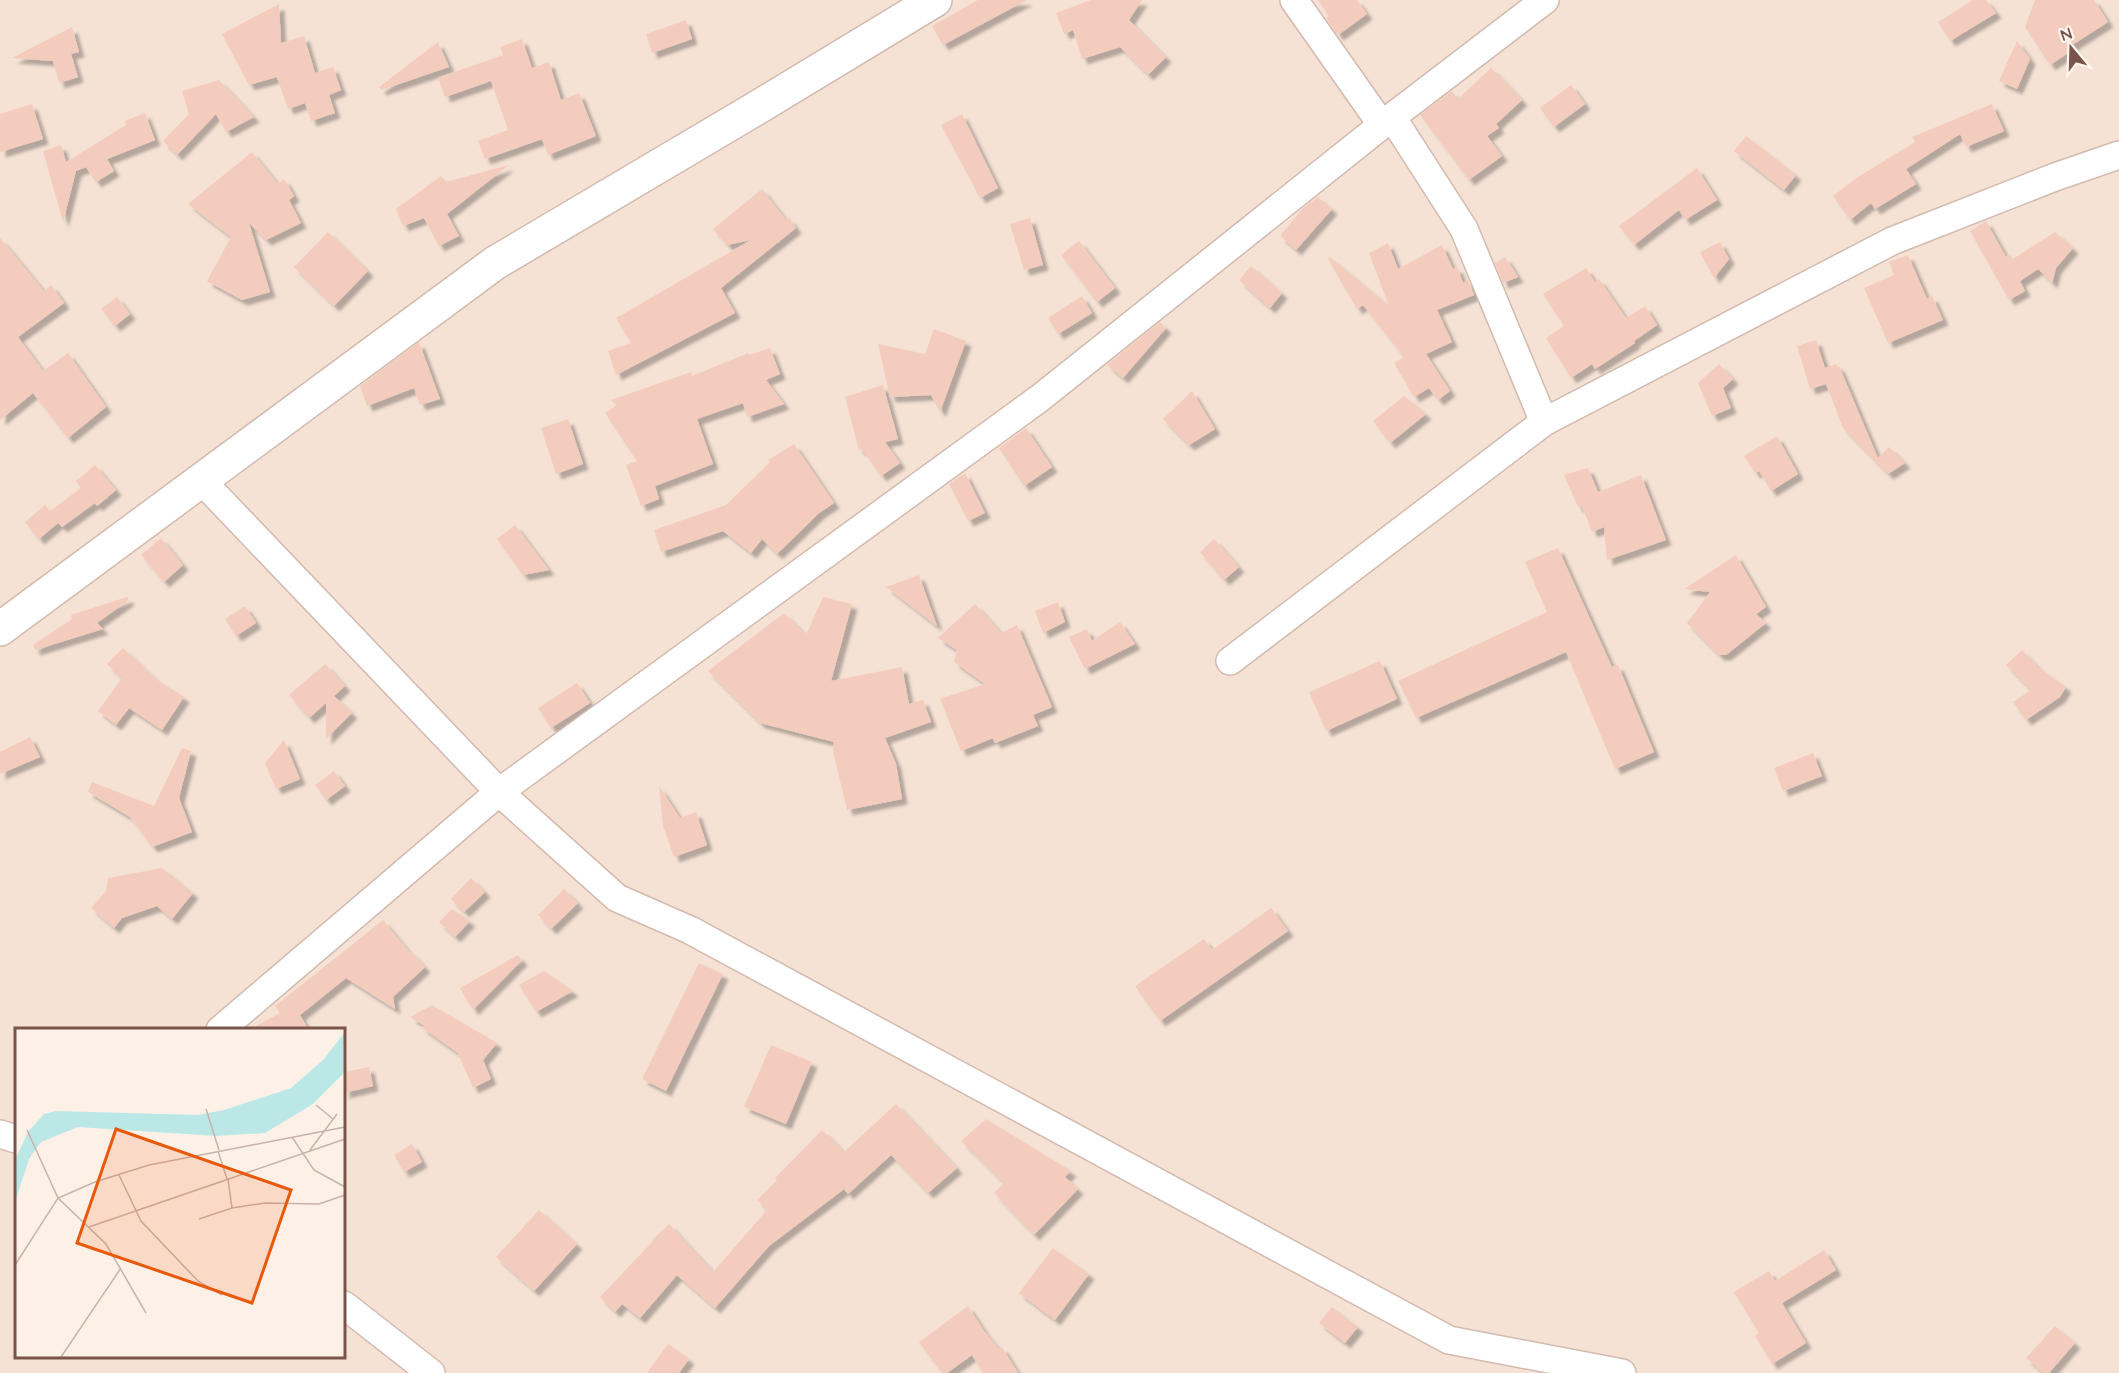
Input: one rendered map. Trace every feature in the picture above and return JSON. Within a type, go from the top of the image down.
[{"type":"street","points":[[0,629],[495,263],[755,110],[935,0]]},
{"type":"street","points":[[1294,0],[1387,121],[1464,229],[1544,422]]},
{"type":"street","points":[[221,1028],[499,792],[1040,398],[1387,121],[1545,0]]},
{"type":"street","points":[[1230,661],[1544,422],[1892,241],[2055,177],[2119,155]]},
{"type":"street","points":[[201,480],[499,792],[617,898],[690,930],[1449,1340],[1622,1373]]},
{"type":"street","points":[[0,1134],[15,1139]]},
{"type":"street","points":[[345,1306],[431,1373]]},
{"type":"shaded area","points":[[0,0],[2119,0],[2119,1373],[0,1373]]},
{"type":"building","points":[[978,0],[1027,0],[943,45],[932,26]]},
{"type":"building","points":[[1091,0],[1142,0],[1129,20],[1166,57],[1148,75],[1120,47],[1082,59],[1073,30],[1064,34],[1056,13]]},
{"type":"building","points":[[1318,0],[1357,0],[1367,14],[1338,35],[1326,18],[1329,16]]},
{"type":"building","points":[[1973,0],[1986,0],[1996,13],[1950,41],[1938,22]]},
{"type":"building","points":[[2035,0],[2094,0],[2108,22],[2072,45],[2074,49],[2050,65],[2025,27]]},
{"type":"building","points":[[279,4],[281,43],[304,36],[315,73],[333,67],[341,90],[329,95],[335,113],[311,121],[305,103],[288,109],[277,77],[249,85],[222,34]]},
{"type":"building","points":[[686,20],[692,39],[652,53],[646,34]]},
{"type":"building","points":[[72,27],[79,52],[71,54],[78,77],[59,83],[53,61],[12,58]]},
{"type":"building","points":[[522,39],[532,68],[549,62],[561,100],[579,93],[596,136],[548,155],[542,139],[485,159],[478,141],[508,130],[491,81],[445,97],[438,78],[503,55],[500,47]]},
{"type":"building","points":[[2017,41],[2030,59],[2017,89],[1999,81]]},
{"type":"building","points":[[438,42],[449,67],[381,90],[379,87]]},
{"type":"building","points":[[1491,68],[1522,100],[1496,124],[1499,128],[1487,136],[1502,156],[1469,180],[1420,115],[1452,91],[1458,99]]},
{"type":"building","points":[[219,80],[254,117],[226,132],[216,114],[177,155],[163,141],[189,114],[182,91]]},
{"type":"building","points":[[1571,85],[1585,104],[1554,127],[1540,108]]},
{"type":"building","points":[[32,104],[43,139],[0,152],[0,114]]},
{"type":"building","points":[[1992,104],[2004,131],[1966,147],[1960,134],[1906,169],[1916,184],[1875,209],[1871,203],[1850,220],[1833,196],[1858,177],[1915,142],[1912,137]]},
{"type":"building","points":[[145,113],[155,140],[107,159],[114,171],[96,182],[86,167],[76,171],[63,222],[43,151],[61,145],[66,162],[126,125],[125,121]]},
{"type":"building","points":[[962,114],[998,188],[980,198],[941,125]]},
{"type":"building","points":[[1746,136],[1796,175],[1784,190],[1734,151]]},
{"type":"building","points":[[252,152],[278,184],[284,179],[294,196],[289,200],[301,223],[266,240],[249,223],[270,292],[242,300],[207,281],[231,237],[188,204]]},
{"type":"building","points":[[509,165],[447,214],[459,236],[439,246],[424,218],[403,226],[396,209],[441,176],[446,182]]},
{"type":"building","points":[[1697,168],[1717,200],[1685,220],[1679,210],[1634,245],[1619,226]]},
{"type":"building","points":[[762,189],[786,220],[789,218],[796,228],[721,288],[735,313],[616,375],[608,351],[631,343],[616,318],[751,240],[727,245],[713,229]]},
{"type":"building","points":[[1318,197],[1332,209],[1296,250],[1280,236],[1302,209]]},
{"type":"building","points":[[1030,218],[1043,265],[1024,270],[1010,224]]},
{"type":"building","points":[[1986,221],[2006,257],[2010,254],[2013,259],[2055,232],[2073,248],[2056,268],[2052,283],[2038,269],[2020,281],[2025,291],[2009,300],[1970,231]]},
{"type":"building","points":[[328,232],[368,271],[334,306],[294,267]]},
{"type":"building","points":[[0,238],[44,291],[51,285],[64,303],[18,337],[43,371],[68,353],[106,407],[68,438],[33,393],[0,420]]},
{"type":"building","points":[[1079,241],[1115,288],[1097,302],[1061,255]]},
{"type":"building","points":[[1720,242],[1729,259],[1714,278],[1700,252]]},
{"type":"building","points":[[1388,243],[1398,269],[1442,245],[1453,269],[1457,267],[1463,283],[1468,280],[1474,295],[1437,310],[1452,342],[1426,354],[1450,391],[1438,400],[1429,388],[1414,397],[1394,363],[1404,357],[1363,305],[1357,309],[1328,259],[1330,257],[1389,306],[1369,253]]},
{"type":"building","points":[[1908,255],[1927,299],[1932,296],[1943,320],[1888,343],[1864,288],[1894,275],[1889,262]]},
{"type":"building","points":[[1505,257],[1518,277],[1503,283],[1495,263]]},
{"type":"building","points":[[1251,266],[1282,293],[1270,308],[1239,280]]},
{"type":"building","points":[[1586,268],[1595,282],[1599,279],[1626,318],[1645,306],[1657,325],[1634,341],[1635,343],[1595,369],[1592,364],[1571,378],[1546,338],[1564,326],[1543,294]]},
{"type":"building","points":[[1082,296],[1092,313],[1058,334],[1048,318]]},
{"type":"building","points":[[117,297],[130,314],[115,326],[101,309]]},
{"type":"building","points":[[1160,322],[1166,328],[1123,378],[1107,365]]},
{"type":"building","points":[[934,329],[966,341],[940,412],[931,395],[890,397],[878,344],[925,354]]},
{"type":"building","points":[[1816,340],[1825,368],[1836,364],[1838,368],[1839,366],[1878,458],[1889,447],[1905,463],[1888,474],[1843,428],[1826,384],[1810,389],[1797,346]]},
{"type":"building","points":[[419,342],[440,399],[420,405],[414,388],[367,406],[360,386]]},
{"type":"building","points":[[770,348],[780,374],[766,380],[784,404],[747,417],[743,403],[697,419],[713,464],[655,486],[659,499],[641,506],[626,465],[637,461],[605,413],[617,405],[611,400],[691,372],[692,376],[748,353],[749,355]]},
{"type":"building","points":[[1719,364],[1733,379],[1723,388],[1731,408],[1712,416],[1698,383]]},
{"type":"building","points":[[883,385],[898,439],[885,442],[900,463],[881,476],[862,449],[859,450],[845,397]]},
{"type":"building","points":[[1192,391],[1215,429],[1189,445],[1163,419]]},
{"type":"building","points":[[1404,396],[1426,414],[1390,443],[1373,421]]},
{"type":"building","points":[[568,419],[583,464],[556,474],[541,428]]},
{"type":"building","points":[[1026,428],[1052,467],[1024,486],[999,448]]},
{"type":"building","points":[[1777,436],[1798,474],[1771,491],[1759,471],[1755,473],[1744,456]]},
{"type":"building","points":[[794,444],[834,503],[819,513],[777,554],[762,539],[751,553],[723,531],[661,552],[654,530],[726,505],[770,462],[768,460]]},
{"type":"building","points":[[95,465],[116,490],[97,506],[95,503],[62,527],[58,523],[39,539],[25,522],[45,505],[50,511],[81,488],[76,481]]},
{"type":"building","points":[[1588,468],[1598,492],[1641,475],[1666,540],[1607,560],[1604,527],[1592,532],[1582,506],[1578,507],[1564,475]]},
{"type":"building","points":[[965,473],[985,513],[968,521],[949,484]]},
{"type":"building","points":[[515,525],[549,570],[523,575],[497,539]]},
{"type":"building","points":[[161,538],[183,565],[164,582],[141,555]]},
{"type":"building","points":[[1214,539],[1239,567],[1224,580],[1200,552]]},
{"type":"building","points":[[1558,548],[1612,667],[1618,665],[1654,752],[1615,769],[1566,652],[1416,718],[1398,681],[1547,612],[1525,562]]},
{"type":"building","points":[[1736,555],[1766,607],[1756,614],[1766,623],[1726,655],[1719,655],[1687,623],[1710,592],[1684,589]]},
{"type":"building","points":[[919,575],[937,626],[886,587]]},
{"type":"building","points":[[127,597],[129,600],[97,623],[103,629],[35,650],[33,645],[72,619],[71,615]]},
{"type":"building","points":[[823,597],[852,604],[831,681],[902,667],[909,704],[923,700],[931,722],[885,738],[896,764],[902,799],[847,810],[833,751],[834,742],[760,723],[708,671],[784,613],[806,635]]},
{"type":"building","points":[[1058,602],[1065,622],[1043,633],[1035,611]]},
{"type":"building","points":[[975,604],[1001,633],[1017,625],[1052,707],[1033,715],[1038,726],[995,743],[993,738],[961,751],[940,699],[985,684],[954,662],[957,650],[938,638]]},
{"type":"building","points":[[245,606],[256,623],[236,636],[225,619]]},
{"type":"building","points":[[1120,622],[1135,644],[1085,669],[1069,637],[1087,629],[1092,641]]},
{"type":"building","points":[[123,648],[157,680],[184,697],[162,730],[129,708],[116,725],[98,711],[122,678],[107,664]]},
{"type":"building","points":[[2022,650],[2038,667],[2066,687],[2060,697],[2026,720],[2013,702],[2031,690],[2006,665]]},
{"type":"building","points":[[1380,661],[1397,699],[1326,731],[1309,692]]},
{"type":"building","points":[[325,664],[345,686],[334,696],[352,713],[326,739],[326,703],[309,718],[289,695]]},
{"type":"building","points":[[577,683],[590,703],[551,728],[538,708]]},
{"type":"building","points":[[30,737],[40,757],[0,774],[0,752]]},
{"type":"building","points":[[284,740],[300,779],[276,789],[265,763]]},
{"type":"building","points":[[182,748],[191,751],[179,798],[192,832],[152,847],[130,817],[88,792],[92,782],[154,806]]},
{"type":"building","points":[[1813,753],[1822,776],[1783,791],[1774,768]]},
{"type":"building","points":[[334,771],[345,786],[326,800],[315,785]]},
{"type":"building","points":[[659,786],[680,818],[696,812],[707,845],[674,857],[663,826]]},
{"type":"building","points":[[162,868],[193,893],[172,919],[157,906],[122,918],[114,928],[91,908],[106,891],[108,878]]},
{"type":"building","points":[[471,878],[485,892],[464,912],[451,899]]},
{"type":"building","points":[[564,889],[578,903],[551,929],[538,915]]},
{"type":"building","points":[[1271,908],[1288,931],[1160,1021],[1135,986],[1204,939],[1212,950]]},
{"type":"building","points":[[452,909],[470,921],[455,937],[439,922]]},
{"type":"building","points":[[383,920],[410,953],[425,967],[393,997],[395,1009],[346,978],[300,1015],[307,1028],[253,1028],[280,1013],[275,1006]]},
{"type":"building","points":[[518,955],[522,960],[473,1010],[460,988]]},
{"type":"building","points":[[699,963],[723,974],[666,1091],[642,1079]]},
{"type":"building","points":[[544,971],[573,991],[536,1012],[519,985]]},
{"type":"building","points":[[432,1005],[497,1043],[483,1060],[491,1079],[473,1088],[458,1053],[410,1017]]},
{"type":"building","points":[[771,1045],[812,1062],[786,1124],[744,1107]]},
{"type":"building","points":[[369,1067],[373,1086],[345,1093],[345,1072]]},
{"type":"building","points":[[896,1104],[957,1168],[928,1193],[891,1155],[848,1194],[844,1189],[769,1246],[715,1308],[677,1275],[640,1318],[622,1304],[615,1312],[600,1297],[669,1224],[713,1272],[767,1210],[757,1200],[822,1130],[844,1152]]},
{"type":"building","points":[[986,1119],[1071,1171],[1065,1177],[1078,1189],[1034,1235],[994,1193],[1004,1183],[961,1141]]},
{"type":"building","points":[[412,1144],[422,1162],[404,1172],[394,1155]]},
{"type":"building","points":[[539,1210],[577,1244],[534,1291],[496,1257]]},
{"type":"building","points":[[1053,1248],[1089,1274],[1055,1320],[1019,1293]]},
{"type":"building","points":[[1824,1250],[1836,1270],[1782,1303],[1806,1343],[1772,1364],[1755,1336],[1759,1333],[1734,1292],[1769,1271],[1775,1281]]},
{"type":"building","points":[[968,1306],[984,1331],[999,1349],[1002,1347],[1018,1373],[983,1373],[972,1355],[947,1373],[942,1373],[919,1342]]},
{"type":"building","points":[[1332,1307],[1358,1327],[1345,1343],[1319,1323]]},
{"type":"building","points":[[2055,1326],[2075,1343],[2049,1373],[2043,1373],[2026,1358]]},
{"type":"building","points":[[668,1344],[689,1359],[679,1373],[647,1373]]}]
